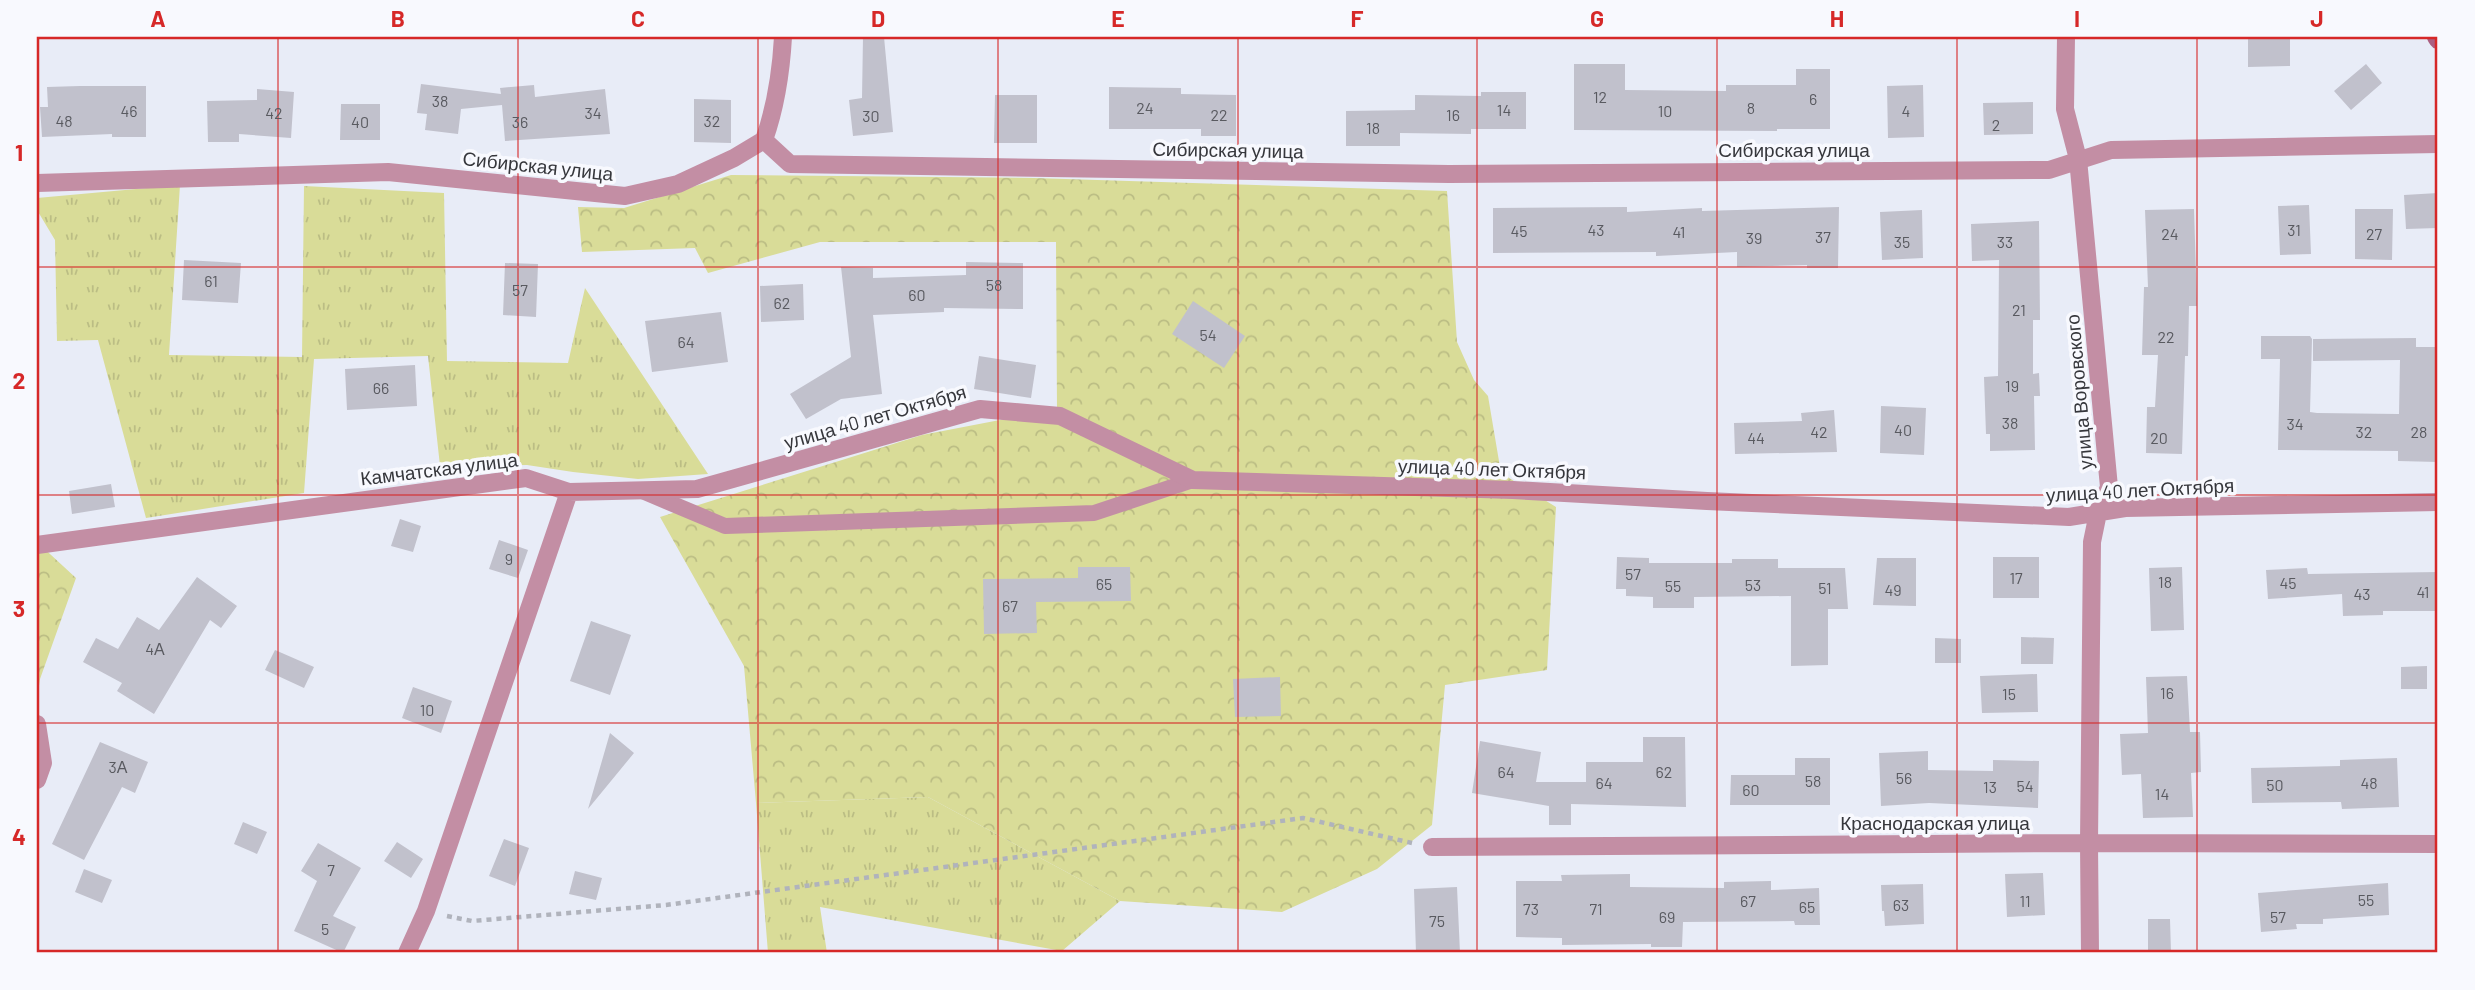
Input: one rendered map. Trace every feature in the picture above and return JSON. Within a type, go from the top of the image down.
[{"type":"street","points":[[764,140],[774,113],[781,73],[783,37]]},
{"type":"street","name":"улица Воровского","points":[[2066,37],[2065,109],[2078,159],[2109,487],[2098,513],[2092,542],[2090,953]]},
{"type":"street","name":"Сибирская улица","points":[[37,183],[387,172],[625,195],[678,184],[734,158],[764,140],[790,164],[1449,174],[2049,170],[2111,150],[2438,144]]},
{"type":"street","name":"улица 40 лет Октября","points":[[569,492],[697,489],[980,409],[1060,416],[1194,480],[1513,490],[2069,517],[2125,508],[2438,502]]},
{"type":"street","name":"Камчатская улица","points":[[37,545],[526,478],[569,492]]},
{"type":"street","points":[[407,953],[426,911],[569,492]]},
{"type":"street","points":[[37,724],[43,763],[37,780]]},
{"type":"street","name":"Краснодарская улица","points":[[1432,847],[2438,844]]},
{"type":"lane","points":[[641,491],[725,526],[1094,513],[1194,480]]},
{"type":"path","points":[[426,911],[472,921],[666,905],[1303,818],[1432,847]]},
{"type":"green space","points":[[731,175],[1034,178],[1447,191],[1457,342],[1474,380],[1488,396],[1501,473],[1556,507],[1547,670],[1445,685],[1432,825],[1377,869],[1282,912],[1120,901],[928,797],[756,803],[744,666],[660,517],[922,435],[1057,409],[1056,242],[820,242],[708,273],[695,248],[582,252],[578,207],[624,208]]},
{"type":"green space","points":[[180,185],[169,355],[302,357],[304,186],[444,193],[447,361],[568,363],[585,288],[708,474],[638,479],[527,465],[440,466],[428,356],[314,359],[304,493],[146,518],[98,340],[57,341],[55,240],[37,210],[37,198]]},
{"type":"green space","points":[[37,542],[76,578],[40,679],[37,699]]},
{"type":"green space","points":[[928,797],[1120,901],[1062,951],[820,907],[827,953],[768,953],[756,803]]},
{"type":"building","points":[[863,37],[884,37],[893,132],[853,136],[849,100],[862,98]]},
{"type":"building","points":[[2248,37],[2290,37],[2290,66],[2248,67]]},
{"type":"building","points":[[1574,64],[1625,64],[1625,90],[1726,91],[1726,85],[1796,85],[1796,69],[1830,69],[1830,129],[1574,130]]},
{"type":"building","points":[[2366,64],[2382,83],[2351,110],[2334,91]]},
{"type":"building","points":[[421,84],[501,94],[500,88],[534,85],[535,97],[605,89],[610,134],[505,141],[502,105],[461,109],[458,134],[425,130],[427,114],[417,113]]},
{"type":"building","points":[[1923,85],[1924,137],[1888,138],[1887,86]]},
{"type":"building","points":[[146,86],[146,137],[112,137],[112,134],[42,137],[40,107],[48,107],[47,87]]},
{"type":"building","points":[[1109,87],[1181,88],[1181,94],[1236,95],[1236,136],[1201,136],[1201,129],[1109,129]]},
{"type":"building","points":[[257,89],[294,92],[291,138],[239,134],[239,142],[208,142],[207,101],[257,100]]},
{"type":"building","points":[[1481,92],[1526,92],[1526,129],[1471,129],[1471,134],[1400,133],[1400,146],[1346,146],[1346,111],[1415,110],[1415,95],[1481,96]]},
{"type":"building","points":[[995,95],[1037,95],[1037,143],[994,143]]},
{"type":"building","points":[[694,99],[731,100],[731,143],[694,142]]},
{"type":"building","points":[[2033,102],[2033,134],[1984,135],[1983,103]]},
{"type":"building","points":[[341,104],[380,104],[380,140],[340,140]]},
{"type":"building","points":[[2438,193],[2438,228],[2406,229],[2404,195]]},
{"type":"building","points":[[2309,205],[2311,254],[2280,255],[2278,206]]},
{"type":"building","points":[[1627,207],[1627,212],[1702,208],[1702,211],[1839,207],[1838,268],[1807,268],[1807,265],[1737,267],[1737,252],[1656,256],[1656,252],[1493,253],[1493,208]]},
{"type":"building","points":[[2194,209],[2197,306],[2189,306],[2182,454],[2146,453],[2147,407],[2155,407],[2158,355],[2142,355],[2144,287],[2148,287],[2145,210]]},
{"type":"building","points":[[2355,209],[2393,209],[2392,260],[2355,259]]},
{"type":"building","points":[[1922,210],[1923,258],[1882,260],[1880,212]]},
{"type":"building","points":[[2039,221],[2040,320],[2033,320],[2033,374],[2039,373],[2040,396],[2034,396],[2035,450],[1990,451],[1990,434],[1986,434],[1984,377],[1998,376],[1999,260],[1972,261],[1971,224]]},
{"type":"building","points":[[184,260],[241,263],[238,303],[182,300]]},
{"type":"building","points":[[966,262],[1023,263],[1023,309],[944,308],[944,312],[873,315],[882,394],[841,399],[806,419],[790,394],[851,357],[841,267],[873,268],[873,278],[966,275]]},
{"type":"building","points":[[505,263],[538,264],[536,317],[503,315]]},
{"type":"building","points":[[803,284],[804,320],[761,322],[760,286]]},
{"type":"building","points":[[1193,301],[1245,336],[1224,368],[1172,334]]},
{"type":"building","points":[[721,312],[728,362],[652,372],[645,321]]},
{"type":"building","points":[[2261,336],[2310,336],[2310,412],[2317,413],[2399,414],[2400,360],[2313,361],[2313,339],[2416,338],[2416,347],[2436,347],[2438,462],[2398,461],[2398,451],[2278,450],[2280,359],[2261,359]]},
{"type":"building","points":[[979,356],[1036,365],[1031,398],[974,389]]},
{"type":"building","points":[[415,365],[417,406],[347,410],[345,369]]},
{"type":"building","points":[[1881,406],[1926,408],[1924,455],[1880,453]]},
{"type":"building","points":[[1834,410],[1837,452],[1735,454],[1734,423],[1802,421],[1801,413]]},
{"type":"building","points":[[111,484],[115,507],[72,514],[69,491]]},
{"type":"building","points":[[400,519],[421,526],[413,552],[391,546]]},
{"type":"building","points":[[499,540],[528,550],[518,578],[489,569]]},
{"type":"building","points":[[1617,557],[1649,558],[1649,563],[1732,563],[1732,559],[1778,559],[1778,568],[1845,568],[1848,609],[1828,609],[1828,665],[1791,666],[1791,596],[1694,597],[1694,608],[1653,608],[1653,597],[1626,596],[1626,589],[1616,589]]},
{"type":"building","points":[[1993,557],[2039,557],[2039,598],[1993,598]]},
{"type":"building","points":[[1877,558],[1916,558],[1916,606],[1873,605]]},
{"type":"building","points":[[1078,567],[1130,567],[1131,601],[1036,602],[1037,633],[984,634],[983,579],[1078,578]]},
{"type":"building","points":[[2182,567],[2184,630],[2151,631],[2149,568]]},
{"type":"building","points":[[2307,568],[2308,574],[2438,572],[2438,611],[2383,611],[2383,615],[2343,616],[2342,594],[2268,599],[2266,570]]},
{"type":"building","points":[[197,577],[237,606],[221,628],[210,620],[154,714],[117,691],[122,683],[83,662],[96,638],[118,649],[137,617],[159,630]]},
{"type":"building","points":[[591,621],[631,635],[610,695],[570,681]]},
{"type":"building","points":[[2021,637],[2054,638],[2053,664],[2021,664]]},
{"type":"building","points":[[1935,638],[1961,639],[1961,663],[1935,663]]},
{"type":"building","points":[[275,650],[314,667],[304,688],[265,670]]},
{"type":"building","points":[[2427,666],[2427,689],[2401,689],[2401,667]]},
{"type":"building","points":[[2037,674],[2038,712],[1982,713],[1980,676]]},
{"type":"building","points":[[2187,676],[2190,732],[2200,732],[2201,772],[2191,773],[2193,817],[2143,818],[2141,774],[2122,775],[2120,734],[2148,733],[2146,677]]},
{"type":"building","points":[[1280,677],[1281,716],[1235,717],[1233,679]]},
{"type":"building","points":[[413,687],[452,701],[441,733],[402,718]]},
{"type":"building","points":[[610,733],[634,753],[588,809]]},
{"type":"building","points":[[1643,737],[1685,737],[1686,807],[1571,804],[1571,825],[1549,825],[1549,806],[1472,793],[1480,741],[1541,752],[1536,782],[1586,782],[1586,762],[1643,762]]},
{"type":"building","points":[[100,742],[148,762],[135,793],[122,787],[84,860],[52,844]]},
{"type":"building","points":[[1928,751],[1928,770],[1993,771],[1993,760],[2039,761],[2038,808],[1929,803],[1881,806],[1879,753]]},
{"type":"building","points":[[1795,758],[1830,758],[1830,805],[1730,805],[1731,775],[1795,775]]},
{"type":"building","points":[[2397,758],[2399,807],[2342,809],[2341,802],[2252,803],[2251,768],[2340,766],[2340,760]]},
{"type":"building","points":[[243,822],[267,832],[257,854],[234,844]]},
{"type":"building","points":[[504,839],[529,848],[515,886],[489,876]]},
{"type":"building","points":[[397,842],[423,859],[411,878],[384,861]]},
{"type":"building","points":[[318,843],[361,868],[333,916],[356,927],[343,953],[294,931],[317,881],[301,871]]},
{"type":"building","points":[[84,869],[112,880],[102,903],[75,892]]},
{"type":"building","points":[[575,871],[602,878],[596,900],[569,894]]},
{"type":"building","points":[[2043,873],[2045,915],[2007,917],[2005,874]]},
{"type":"building","points":[[1630,874],[1630,887],[1724,888],[1724,882],[1771,881],[1771,890],[1819,888],[1820,925],[1795,925],[1794,921],[1683,922],[1682,947],[1651,947],[1651,944],[1562,945],[1562,938],[1516,937],[1516,881],[1562,881],[1561,875]]},
{"type":"building","points":[[2388,883],[2389,915],[2323,919],[2323,924],[2296,924],[2297,929],[2261,932],[2258,893]]},
{"type":"building","points":[[1923,884],[1924,924],[1885,926],[1881,885]]},
{"type":"building","points":[[1457,887],[1460,953],[1416,953],[1414,889]]},
{"type":"building","points":[[2148,919],[2170,919],[2171,953],[2148,953]]}]
